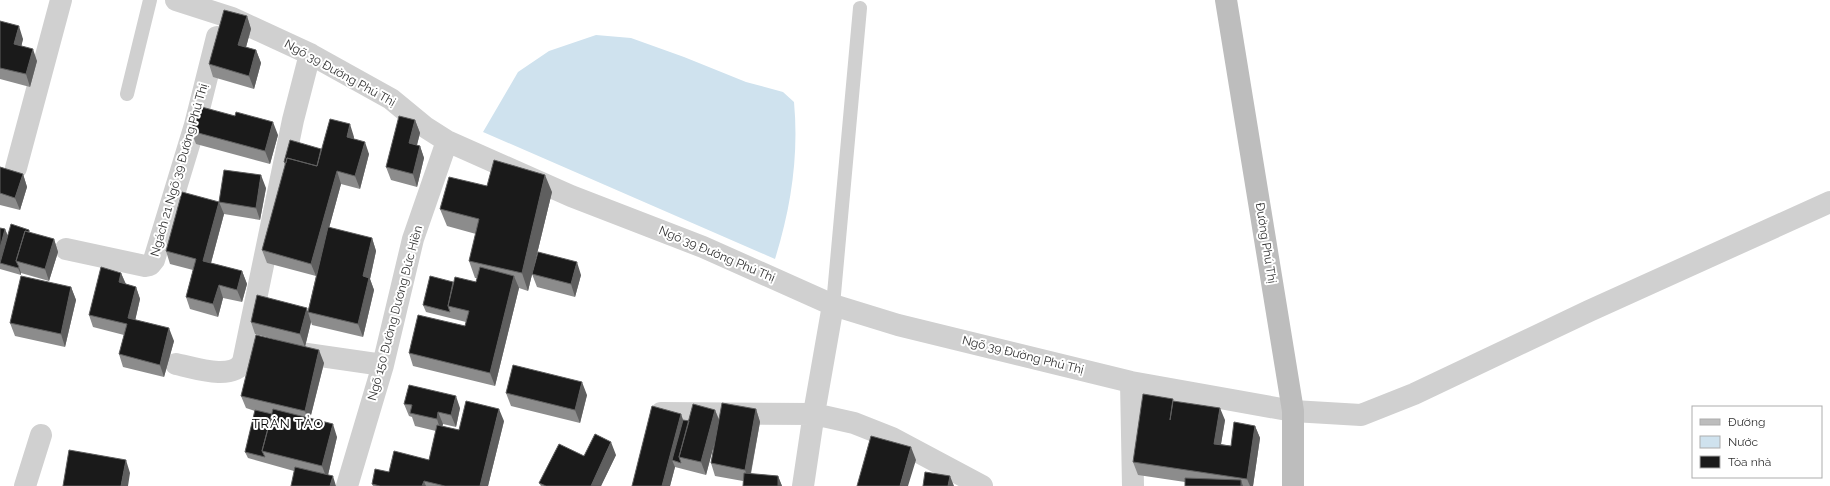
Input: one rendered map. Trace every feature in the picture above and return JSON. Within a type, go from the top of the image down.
[{"type":"street","points":[[16,168],[61,0]]},
{"type":"street","name":"Ngõ 39 Đường Phú Thị","points":[[176,0],[223,15],[310,54],[391,99],[425,127],[447,141],[572,196],[702,247],[833,304],[898,325],[1131,382],[1293,411],[1361,415],[1414,394],[1589,311],[1830,202]]},
{"type":"street","name":"Đường Phú Thị","points":[[1226,0],[1293,411],[1292,486]]},
{"type":"street","name":"Ngách 21 Ngõ 39 Đường Phú Thị","points":[[66,249],[145,266],[150,265],[154,260],[195,125],[223,15]]},
{"type":"street","points":[[176,364],[222,372],[232,371],[243,362],[293,120],[310,54]]},
{"type":"street","name":"Ngõ 150 Đường Dương Đức Hiền","points":[[347,486],[383,365],[413,239],[447,141]]},
{"type":"street","points":[[803,486],[833,304]]},
{"type":"street","points":[[246,345],[383,365]]},
{"type":"street","points":[[1131,382],[1133,486]]},
{"type":"street","points":[[661,413],[814,414],[854,423],[892,438],[982,486]]},
{"type":"street","points":[[25,486],[41,435]]},
{"type":"lane","points":[[127,94],[150,0]]},
{"type":"lane","points":[[833,304],[860,8]]},
{"type":"water","points":[[596,35],[631,38],[746,82],[783,92],[794,102],[795,142],[792,181],[781,240],[775,259],[483,132],[518,72],[549,51]]},
{"type":"building","points":[[224,10],[247,16],[238,45],[256,50],[249,76],[209,64]]},
{"type":"building","points":[[0,21],[19,26],[14,44],[33,49],[26,74],[0,68]]},
{"type":"building","points":[[198,106],[235,116],[236,112],[273,122],[265,151],[191,131]]},
{"type":"building","points":[[399,116],[415,120],[409,143],[420,146],[413,174],[386,167]]},
{"type":"building","points":[[330,119],[350,124],[347,137],[365,142],[355,176],[337,171],[311,264],[262,250],[287,158],[317,166]]},
{"type":"building","points":[[290,140],[321,149],[317,166],[287,158],[286,163],[284,162]]},
{"type":"building","points":[[494,160],[545,175],[522,273],[469,261],[479,219],[440,209],[449,177],[487,186]]},
{"type":"building","points":[[0,167],[23,174],[15,198],[0,193]]},
{"type":"building","points":[[224,170],[261,175],[256,208],[219,202]]},
{"type":"building","points":[[182,192],[219,202],[203,261],[242,271],[237,290],[219,285],[213,304],[186,297],[196,259],[166,251]]},
{"type":"building","points":[[11,224],[29,230],[29,232],[25,231],[16,261],[19,267],[18,268],[0,263]]},
{"type":"building","points":[[328,227],[372,238],[363,276],[369,278],[358,324],[308,312]]},
{"type":"building","points":[[0,228],[5,229],[0,248]]},
{"type":"building","points":[[25,231],[54,239],[45,269],[16,261]]},
{"type":"building","points":[[538,252],[577,262],[571,284],[532,274]]},
{"type":"building","points":[[101,267],[121,273],[119,282],[136,287],[128,318],[169,328],[160,365],[119,354],[127,324],[89,315]]},
{"type":"building","points":[[480,267],[514,276],[490,373],[409,353],[418,315],[465,326],[469,311],[448,306],[455,277],[476,282]]},
{"type":"building","points":[[21,276],[71,287],[61,334],[10,323]]},
{"type":"building","points":[[430,276],[453,282],[448,306],[450,312],[423,305]]},
{"type":"building","points":[[257,295],[307,308],[300,334],[251,322]]},
{"type":"building","points":[[256,335],[319,350],[305,411],[241,396]]},
{"type":"building","points":[[513,365],[582,382],[575,410],[506,393]]},
{"type":"building","points":[[409,385],[456,396],[451,415],[438,412],[437,419],[410,413],[412,405],[404,404]]},
{"type":"building","points":[[1143,394],[1173,399],[1170,420],[1173,401],[1220,408],[1214,444],[1231,446],[1234,422],[1255,426],[1247,479],[1133,462]]},
{"type":"building","points":[[466,401],[499,409],[480,486],[445,486],[424,481],[422,486],[380,486],[372,484],[375,469],[389,472],[394,451],[429,460],[437,425],[459,430]]},
{"type":"building","points":[[722,403],[756,409],[745,470],[711,463]]},
{"type":"building","points":[[693,404],[715,410],[701,462],[679,457]]},
{"type":"building","points":[[652,406],[681,414],[662,486],[632,486]]},
{"type":"building","points":[[273,409],[333,424],[322,466],[262,451]]},
{"type":"building","points":[[255,410],[272,414],[262,451],[265,457],[245,452]]},
{"type":"building","points":[[683,420],[689,421],[679,457],[681,463],[672,460]]},
{"type":"building","points":[[595,434],[611,442],[591,486],[546,486],[539,483],[559,444],[584,456]]},
{"type":"building","points":[[871,436],[911,447],[900,486],[857,486]]},
{"type":"building","points":[[69,450],[126,460],[121,486],[63,486]]},
{"type":"building","points":[[295,467],[333,476],[330,486],[291,486]]},
{"type":"building","points":[[925,472],[950,476],[948,486],[923,486]]},
{"type":"building","points":[[744,473],[778,476],[778,486],[743,486]]},
{"type":"building","points":[[1185,478],[1241,480],[1241,486],[1185,486]]},
{"type":"district","name":"TRÂN TẢO","points":[[288,423]]}]
